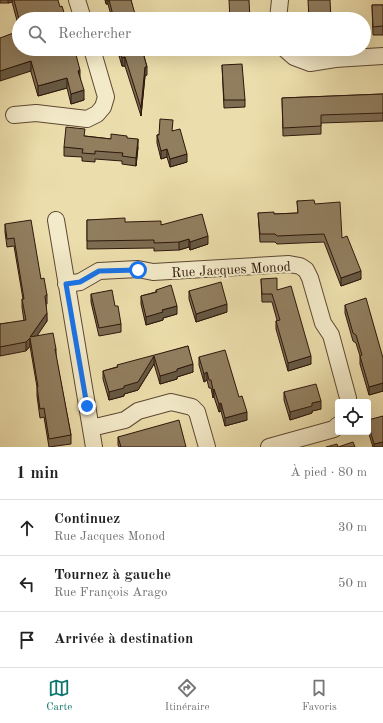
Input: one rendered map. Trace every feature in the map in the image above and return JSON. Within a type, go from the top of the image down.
[{"type":"street","points":[[77,0],[81,12]]},
{"type":"street","points":[[279,12],[280,0]]},
{"type":"street","points":[[14,115],[36,114],[87,119],[97,114],[103,107],[106,97],[94,56]]},
{"type":"street","points":[[293,56],[310,63],[335,59],[383,56]]},
{"type":"street","points":[[56,220],[94,447]]},
{"type":"street","name":"Rue Jacques Monod","points":[[66,284],[80,282],[99,271],[138,270],[152,272],[289,264],[300,266],[306,270],[310,278],[323,323],[331,335],[348,399]]},
{"type":"street","points":[[91,428],[125,420],[138,411],[171,402],[192,406],[197,412],[207,447]]},
{"type":"street","points":[[268,447],[335,428]]},
{"type":"building","points":[[14,0],[58,0],[60,7],[62,6],[64,12],[17,12]]},
{"type":"building","points":[[109,0],[131,0],[134,12],[112,12]]},
{"type":"building","points":[[229,0],[249,0],[250,12],[230,12]]},
{"type":"building","points":[[308,0],[330,0],[331,12],[309,12]]},
{"type":"building","points":[[372,5],[383,5],[383,26],[373,27]]},
{"type":"building","points":[[12,34],[12,56],[76,56],[80,70],[78,71],[84,90],[71,94],[67,78],[38,86],[31,61],[0,71],[0,38]]},
{"type":"building","points":[[121,56],[144,56],[147,67],[145,67],[141,108],[125,57],[122,58]]},
{"type":"building","points":[[242,64],[245,100],[224,100],[222,65]]},
{"type":"building","points":[[383,94],[383,113],[321,115],[321,126],[283,128],[282,98]]},
{"type":"building","points":[[160,119],[173,120],[172,131],[180,129],[187,154],[170,159],[167,149],[161,151],[157,135],[159,135]]},
{"type":"building","points":[[66,127],[85,129],[84,136],[111,139],[111,134],[138,139],[136,158],[122,156],[123,153],[95,151],[95,154],[82,153],[83,149],[64,147]]},
{"type":"building","points":[[314,200],[315,204],[340,202],[342,238],[347,236],[361,271],[341,278],[324,234],[277,236],[275,234],[260,234],[258,213],[298,213],[297,201]]},
{"type":"building","points":[[202,214],[208,236],[190,242],[189,239],[179,242],[154,243],[154,240],[87,241],[87,220],[125,218],[125,222],[161,221],[161,225]]},
{"type":"building","points":[[31,220],[41,279],[44,278],[47,295],[45,296],[47,313],[30,337],[53,333],[71,435],[49,439],[44,408],[40,409],[30,338],[26,342],[0,347],[0,324],[26,320],[14,238],[7,239],[5,224]]},
{"type":"building","points":[[277,278],[277,290],[291,286],[311,356],[288,363],[276,321],[280,320],[272,294],[262,294],[261,279]]},
{"type":"building","points":[[221,282],[227,304],[196,314],[189,291]]},
{"type":"building","points":[[171,285],[177,306],[162,310],[163,312],[146,317],[141,296],[157,292],[156,290]]},
{"type":"building","points":[[112,290],[115,306],[118,306],[121,324],[99,328],[91,294]]},
{"type":"building","points":[[366,298],[383,358],[383,383],[369,387],[360,356],[362,355],[356,335],[353,333],[345,305]]},
{"type":"building","points":[[188,346],[193,364],[160,376],[154,356],[138,382],[109,392],[103,371],[118,367],[117,365]]},
{"type":"building","points":[[225,350],[239,397],[242,396],[247,412],[225,418],[221,403],[219,404],[207,372],[204,374],[199,357]]},
{"type":"building","points":[[316,384],[321,401],[312,403],[312,406],[290,412],[284,392]]},
{"type":"building","points":[[383,416],[383,442],[374,444],[371,434],[371,419]]},
{"type":"building","points":[[179,420],[186,447],[121,447],[118,437]]},
{"type":"building","points":[[353,442],[355,447],[338,447]]},
{"type":"building","points":[[337,444],[338,447],[326,447]]},
{"type":"route","points":[[87,406],[66,284],[80,282],[99,271],[138,270]]}]
